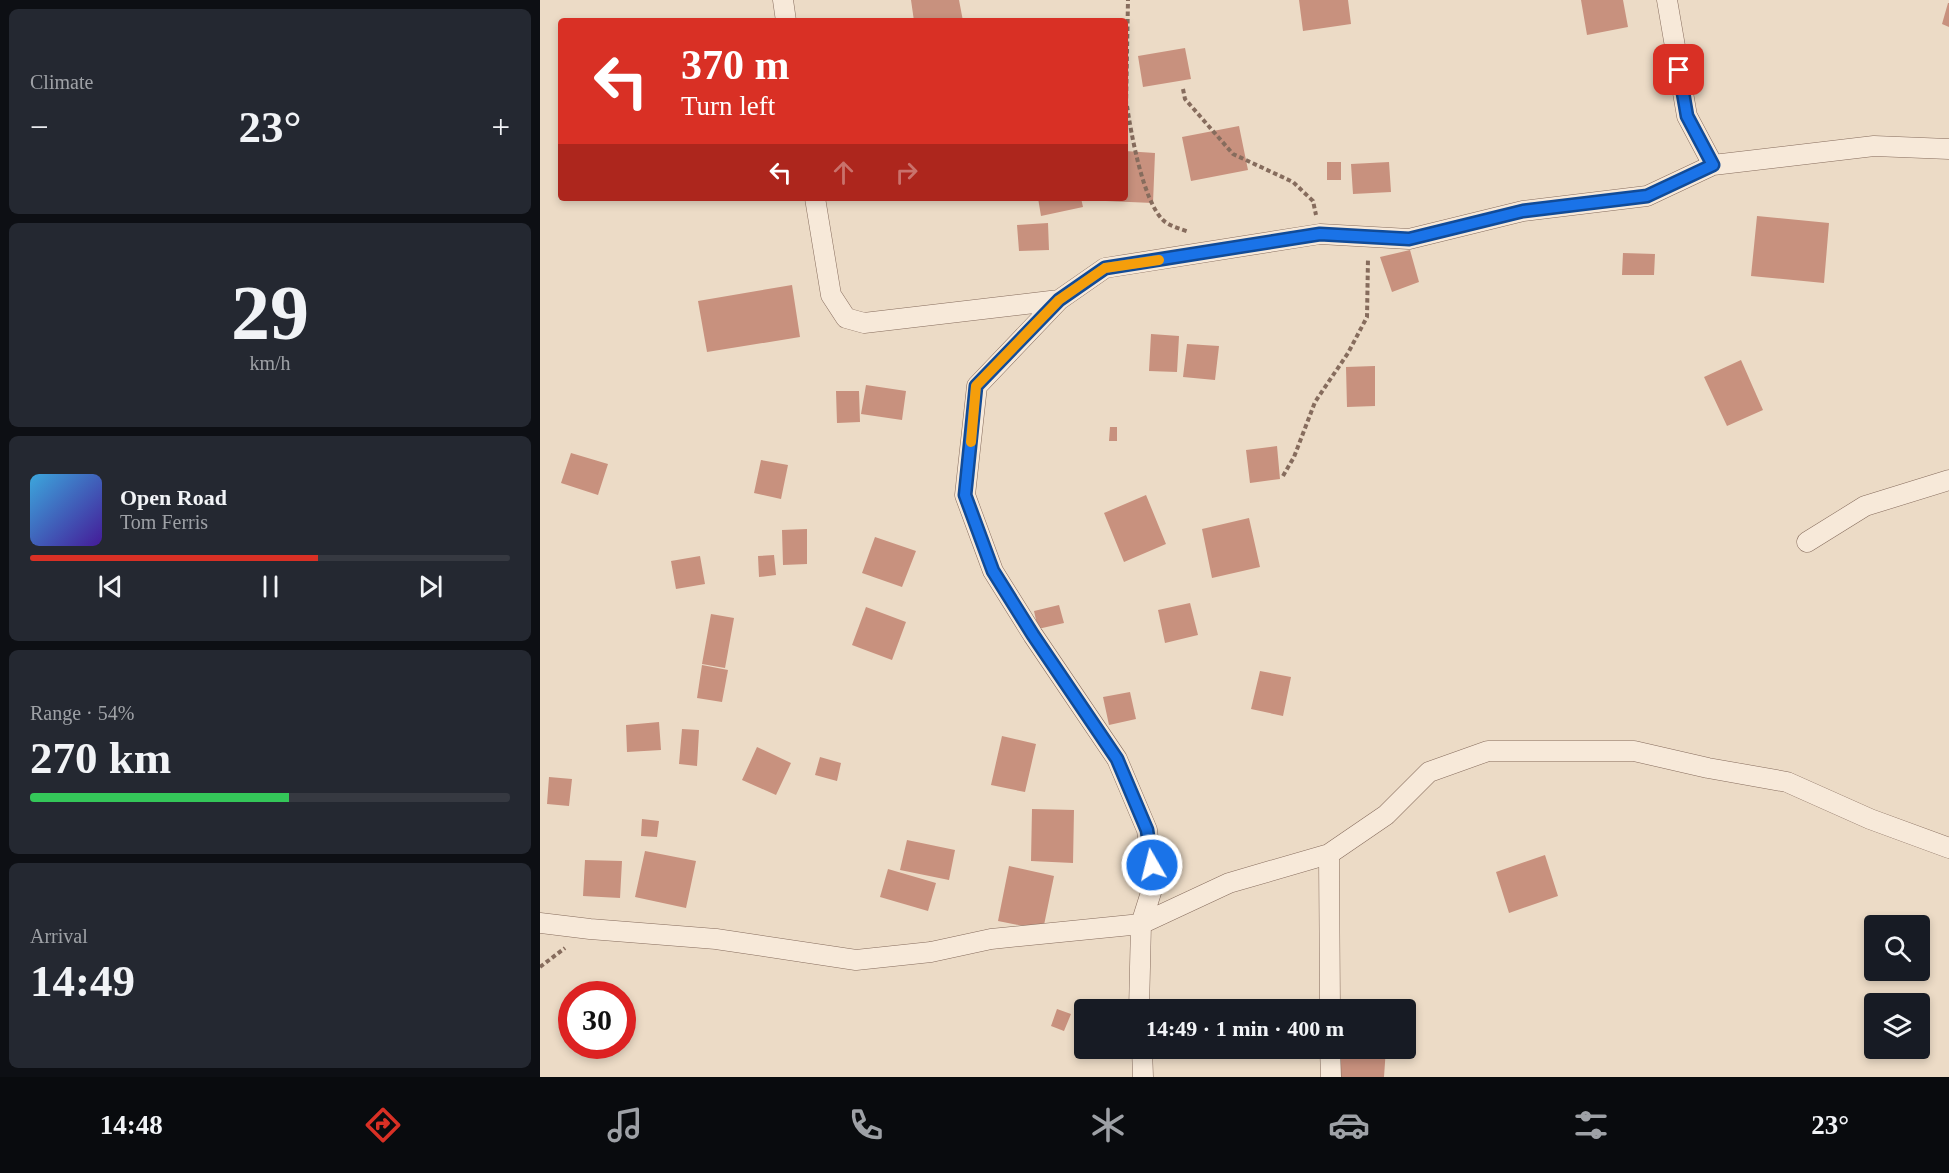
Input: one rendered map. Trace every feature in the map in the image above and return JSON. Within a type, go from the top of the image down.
[{"type":"street","points":[[783,0],[786,18]]},
{"type":"street","points":[[1666,0],[1687,116],[1713,165]]},
{"type":"street","points":[[1139,999],[1141,924],[1154,883],[1147,830],[1117,759],[1033,635],[993,571],[965,495],[976,386],[1059,300],[1105,268],[1320,234],[1409,239],[1523,211],[1647,196],[1713,165],[1874,146],[1949,149]]},
{"type":"street","points":[[815,201],[831,295],[846,318],[864,322],[1059,300]]},
{"type":"street","points":[[1807,542],[1865,506],[1949,480]]},
{"type":"street","points":[[540,923],[716,939],[856,960],[931,952],[991,939],[1141,924],[1229,883],[1329,854],[1386,814],[1429,772],[1488,751],[1634,751],[1708,768],[1787,782],[1870,819],[1949,848]]},
{"type":"street","points":[[1329,854],[1330,999]]},
{"type":"street","points":[[1142,1059],[1143,1077]]},
{"type":"street","points":[[1330,1059],[1331,1077]]},
{"type":"path","points":[[1128,0],[1128,18]]},
{"type":"path","points":[[1183,89],[1185,99],[1233,154],[1293,182],[1313,201],[1320,234]]},
{"type":"path","points":[[1128,115],[1150,201],[1164,221],[1190,233],[1202,253]]},
{"type":"path","points":[[1284,476],[1294,457],[1315,402],[1367,317],[1368,237]]},
{"type":"building","points":[[911,0],[959,0],[962,18],[914,18]]},
{"type":"building","points":[[1299,0],[1348,0],[1351,24],[1303,31]]},
{"type":"building","points":[[1581,0],[1623,0],[1628,27],[1587,35]]},
{"type":"building","points":[[1949,3],[1949,27],[1942,24]]},
{"type":"building","points":[[1185,48],[1191,79],[1143,87],[1138,56]]},
{"type":"building","points":[[1239,126],[1248,170],[1191,181],[1182,137]]},
{"type":"building","points":[[1128,151],[1155,153],[1153,203],[1106,201],[1128,201]]},
{"type":"building","points":[[1327,162],[1341,162],[1341,180],[1327,180]]},
{"type":"building","points":[[1389,162],[1391,192],[1353,194],[1351,164]]},
{"type":"building","points":[[1038,201],[1082,201],[1083,207],[1041,216]]},
{"type":"building","points":[[1757,216],[1829,223],[1824,283],[1751,276]]},
{"type":"building","points":[[1048,223],[1049,250],[1019,251],[1017,225]]},
{"type":"building","points":[[1410,250],[1419,282],[1392,292],[1380,257]]},
{"type":"building","points":[[1623,253],[1655,254],[1654,275],[1622,275]]},
{"type":"building","points":[[792,285],[800,337],[707,352],[698,301]]},
{"type":"building","points":[[1151,334],[1179,336],[1177,372],[1149,371]]},
{"type":"building","points":[[1187,344],[1219,346],[1215,380],[1183,377]]},
{"type":"building","points":[[1741,360],[1763,410],[1727,426],[1704,377]]},
{"type":"building","points":[[1375,366],[1375,406],[1347,407],[1346,367]]},
{"type":"building","points":[[866,385],[906,391],[902,420],[861,414]]},
{"type":"building","points":[[836,391],[859,391],[860,422],[837,423]]},
{"type":"building","points":[[1110,427],[1117,427],[1117,441],[1109,441]]},
{"type":"building","points":[[1277,446],[1280,479],[1250,483],[1246,450]]},
{"type":"building","points":[[571,453],[608,464],[598,495],[561,483]]},
{"type":"building","points":[[761,460],[788,465],[781,499],[754,493]]},
{"type":"building","points":[[1146,495],[1166,544],[1124,562],[1104,513]]},
{"type":"building","points":[[1249,518],[1260,567],[1212,578],[1202,529]]},
{"type":"building","points":[[807,529],[807,564],[783,565],[782,530]]},
{"type":"building","points":[[875,537],[916,551],[902,587],[862,573]]},
{"type":"building","points":[[774,555],[776,575],[759,577],[758,556]]},
{"type":"building","points":[[700,556],[705,584],[676,589],[671,561]]},
{"type":"building","points":[[1190,603],[1198,635],[1165,643],[1158,610]]},
{"type":"building","points":[[1059,605],[1064,623],[1038,629],[1034,611]]},
{"type":"building","points":[[866,607],[906,622],[892,660],[852,645]]},
{"type":"building","points":[[711,614],[734,618],[725,668],[702,664]]},
{"type":"building","points":[[702,665],[728,670],[722,702],[697,698]]},
{"type":"building","points":[[1260,671],[1291,677],[1283,716],[1251,709]]},
{"type":"building","points":[[1130,692],[1136,719],[1109,725],[1103,697]]},
{"type":"building","points":[[659,722],[661,750],[627,752],[626,725]]},
{"type":"building","points":[[682,729],[699,730],[697,766],[679,764]]},
{"type":"building","points":[[1002,736],[1036,744],[1025,792],[991,785]]},
{"type":"building","points":[[757,747],[791,763],[776,795],[742,780]]},
{"type":"building","points":[[820,757],[841,763],[837,781],[815,775]]},
{"type":"building","points":[[549,777],[572,779],[569,806],[547,804]]},
{"type":"building","points":[[1032,809],[1074,810],[1073,863],[1031,861]]},
{"type":"building","points":[[642,819],[659,821],[657,837],[641,836]]},
{"type":"building","points":[[907,840],[955,850],[949,880],[900,870]]},
{"type":"building","points":[[645,851],[696,861],[686,908],[635,897]]},
{"type":"building","points":[[1545,855],[1558,896],[1509,913],[1496,872]]},
{"type":"building","points":[[585,860],[622,861],[620,898],[583,896]]},
{"type":"building","points":[[1009,866],[1054,876],[1043,930],[998,921]]},
{"type":"building","points":[[888,869],[936,883],[928,911],[880,897]]},
{"type":"building","points":[[1057,1009],[1071,1014],[1064,1031],[1051,1026]]},
{"type":"building","points":[[1336,1059],[1385,1059],[1384,1077],[1335,1077]]},
{"type":"slow traffic","points":[[971,442],[976,386],[1059,300],[1105,268],[1159,260]]},
{"type":"route","points":[[1152,865],[1147,830],[1117,759],[1033,635],[993,571],[965,495],[976,386],[1059,300],[1105,268],[1320,234],[1409,239],[1523,211],[1647,196],[1713,165],[1687,116],[1679,70]]}]
